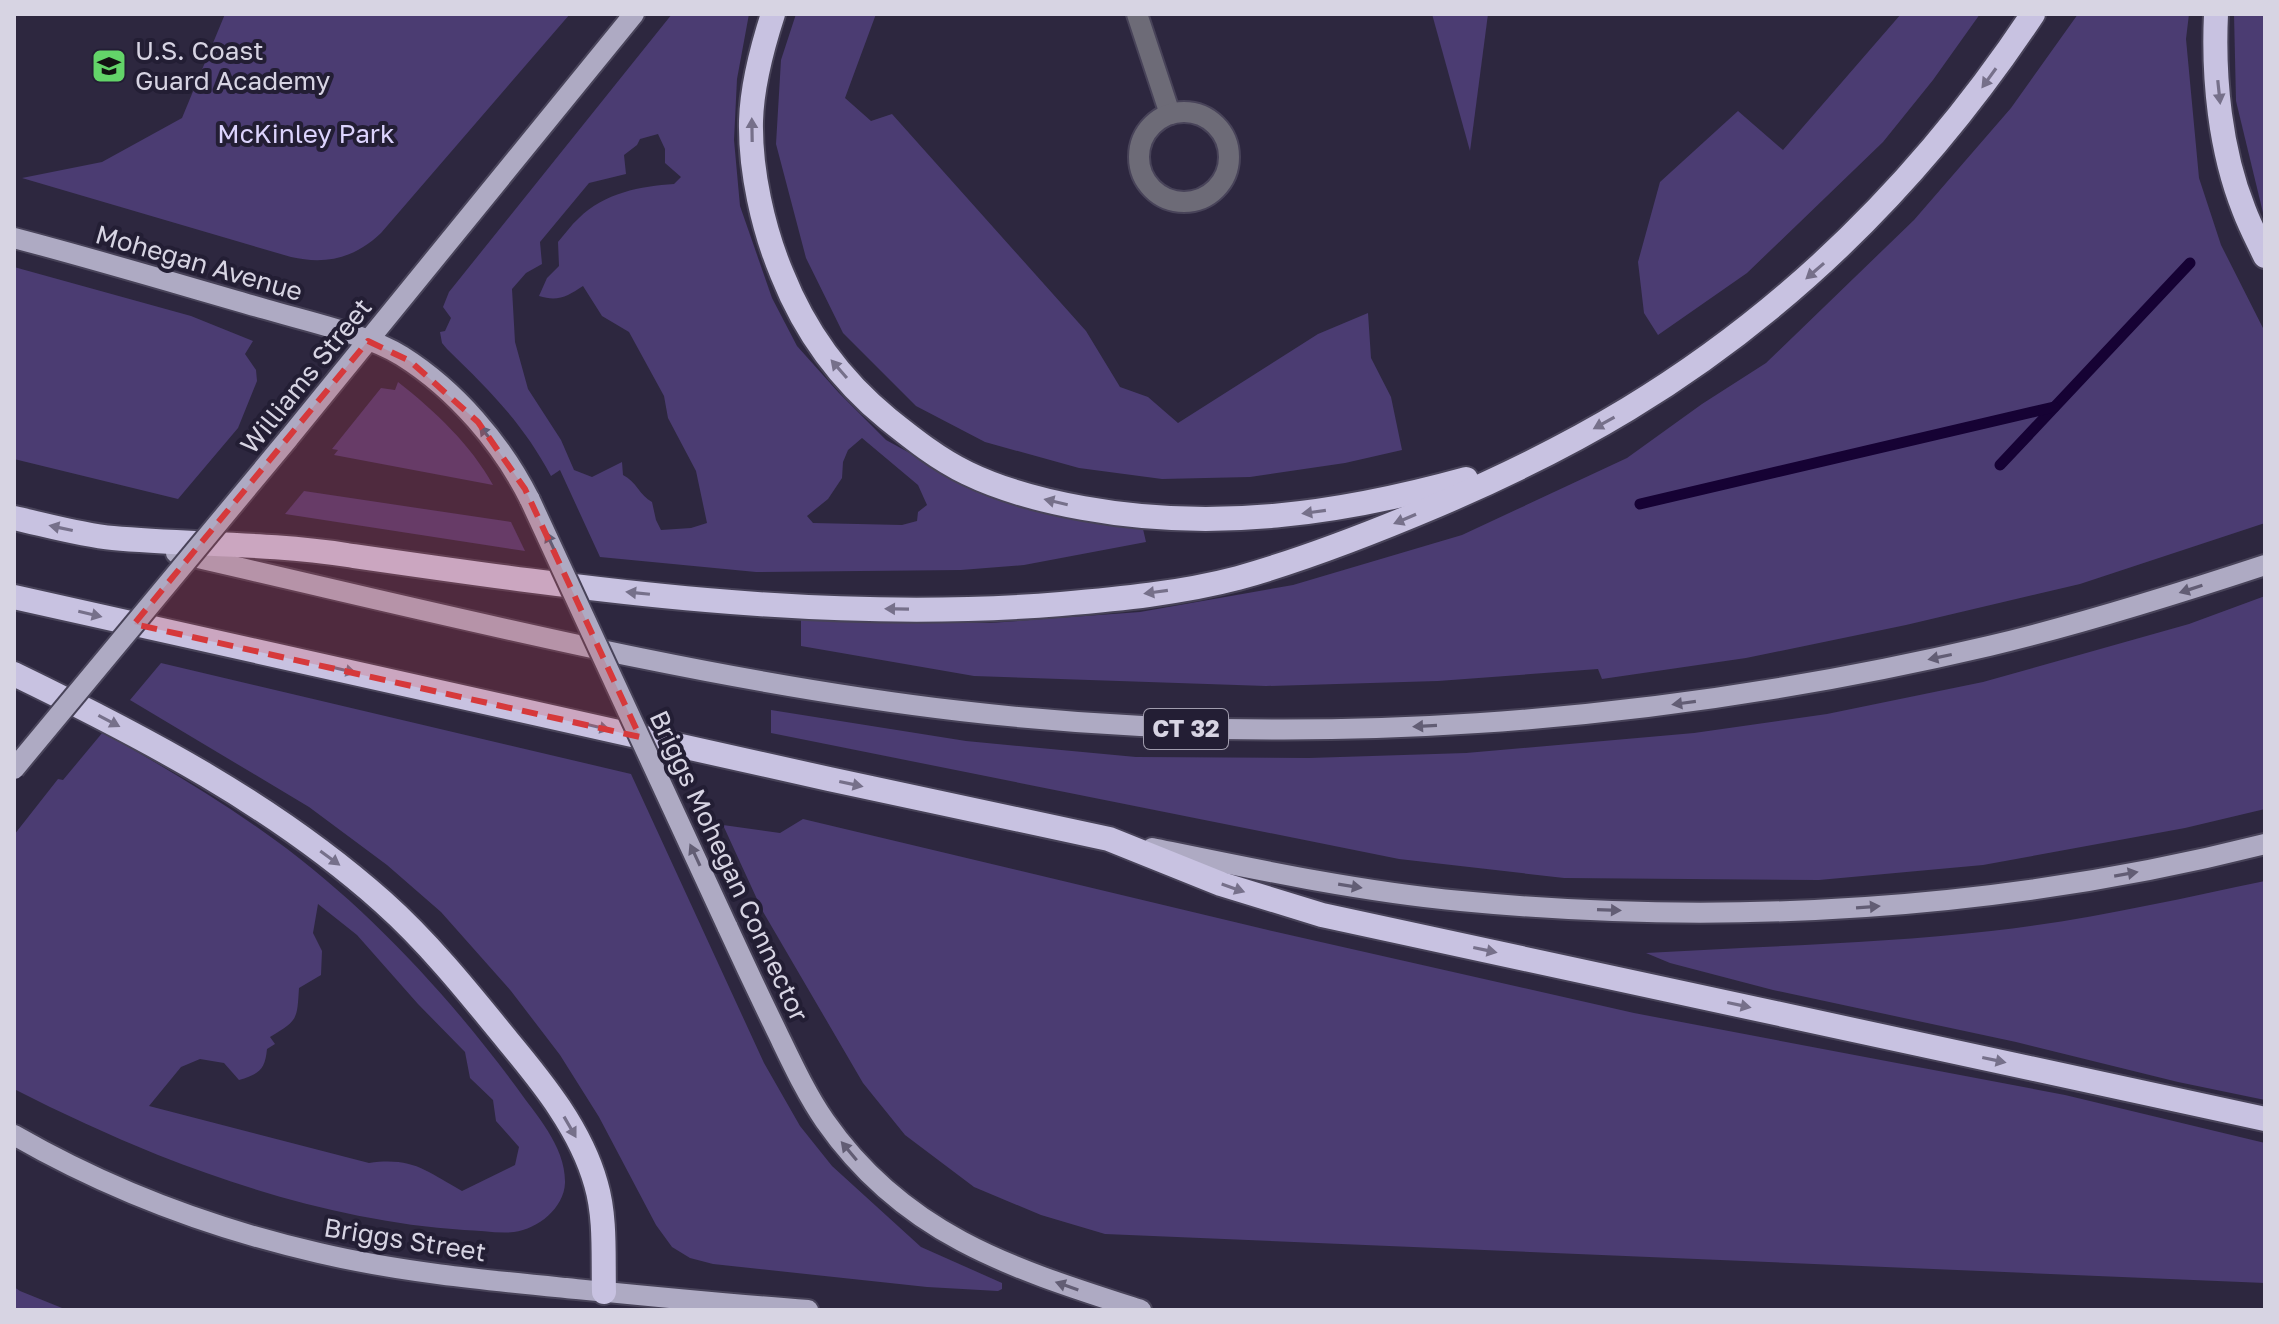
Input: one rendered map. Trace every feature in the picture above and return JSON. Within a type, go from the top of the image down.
[{"type":"highway","points":[[773,14],[763,45],[753,100],[753,156],[765,225],[793,303],[822,350],[866,400],[919,445],[967,473],[1007,490],[1054,503],[1120,514],[1217,520],[1317,513],[1405,496],[1552,452]]},
{"type":"highway","points":[[108,538],[338,553],[519,579],[687,598],[842,608],[1004,608],[1117,598],[1235,578],[1311,555],[1398,522],[1552,452],[1626,411],[1688,370],[1818,269],[1863,225],[1969,105],[2033,14]]},
{"type":"highway","points":[[2216,14],[2217,80],[2230,164],[2244,209],[2265,256]]},
{"type":"highway","name":"CT 32","points":[[14,518],[108,538]]},
{"type":"highway","points":[[14,597],[1109,839],[1221,884],[1322,915],[2265,1119]]},
{"type":"highway","points":[[14,674],[167,751],[264,813],[335,861],[386,904],[432,952],[526,1063],[558,1107],[586,1155],[601,1206],[604,1292]]},
{"type":"main road","name":"Williams Street","points":[[14,769],[634,14]]},
{"type":"main road","name":"Mohegan Avenue","points":[[14,238],[368,341]]},
{"type":"main road","name":"Briggs Mohegan Connector","points":[[368,341],[410,361],[467,411],[504,455],[530,500],[797,1074],[824,1120],[852,1155],[899,1201],[951,1236],[1010,1265],[1141,1310]]},
{"type":"main road","name":"CT 32","points":[[108,538],[575,644],[838,694],[1073,722],[1234,730],[1400,727],[1533,720],[1732,696],[1895,667],[1992,645],[2113,614],[2265,565]]},
{"type":"main road","points":[[1109,839],[1296,877],[1459,901],[1595,910],[1687,912],[1796,911],[2033,889],[2131,873],[2265,844]]},
{"type":"main road","name":"Briggs Street","points":[[14,1135],[170,1208],[260,1238],[321,1253],[415,1271],[808,1310]]},
{"type":"street","points":[[1137,14],[1170,114]]},
{"type":"street","points":[[1170,114],[1200,115],[1215,125],[1226,140],[1229,158],[1225,176],[1214,191],[1198,200],[1180,202],[1162,197],[1148,185],[1140,168],[1139,150],[1146,133],[1154,123],[1170,114]]},
{"type":"highlighted area","points":[[368,341],[410,361],[478,422],[525,489],[640,737],[134,624]]},
{"type":"green space","name":"McKinley Park","points":[[225,14],[570,14],[381,233],[350,254],[328,260],[291,257],[22,178],[102,162],[182,118]]},
{"type":"green space","points":[[672,14],[749,14],[737,79],[734,140],[740,206],[772,298],[797,346],[886,440],[928,463],[1048,513],[1143,529],[1146,542],[1024,565],[961,570],[756,572],[600,557],[560,470],[551,476],[517,423],[442,343],[440,332],[445,331],[451,318],[443,307],[449,292]],"holes":[[[658,134],[665,149],[665,163],[681,177],[674,184],[624,192],[589,209],[558,242],[559,266],[547,278],[539,296],[562,297],[583,286],[602,316],[629,332],[664,396],[668,418],[696,471],[707,523],[691,528],[661,530],[652,502],[623,475],[622,462],[592,477],[574,470],[561,440],[528,389],[515,342],[512,289],[526,273],[542,264],[540,242],[589,183],[626,174],[624,155],[640,139]],[[862,438],[918,485],[927,505],[918,512],[917,521],[902,525],[813,523],[807,516],[828,499],[842,478],[848,450]]]},
{"type":"green space","points":[[796,14],[876,14],[845,98],[871,121],[892,114],[1086,331],[1120,387],[1148,397],[1178,423],[1318,334],[1368,313],[1371,358],[1391,397],[1402,450],[1345,463],[1250,477],[1162,479],[1079,468],[985,442],[916,406],[843,333],[806,258],[776,144],[781,60]]},
{"type":"green space","points":[[1432,14],[1488,14],[1470,151]]},
{"type":"green space","points":[[1901,14],[1980,14],[1933,80],[1883,142],[1747,273],[1658,335],[1644,313],[1638,262],[1660,182],[1738,111],[1783,150]]},
{"type":"green space","points":[[2078,14],[2189,14],[2186,39],[2199,178],[2221,245],[2265,332],[2265,523],[2080,584],[1906,625],[1746,658],[1602,679],[1598,669],[1438,681],[1266,686],[974,676],[801,646],[801,617],[990,623],[1140,612],[1293,585],[1462,535],[1627,458],[1766,363],[1914,220],[2011,108]]},
{"type":"green space","points":[[2234,14],[2265,14],[2265,221],[2236,101]]},
{"type":"green space","points":[[14,267],[191,316],[253,341],[245,354],[256,370],[257,381],[238,428],[178,499],[14,459]]},
{"type":"green space","points":[[398,382],[451,429],[493,485],[334,455],[338,450],[332,449],[381,388],[395,390]]},
{"type":"green space","points":[[304,491],[511,522],[525,551],[285,514]]},
{"type":"green space","points":[[2265,596],[2265,809],[2185,828],[1983,865],[1819,880],[1564,878],[1399,859],[771,733],[771,710],[966,741],[1136,757],[1309,758],[1466,753],[1694,733],[1827,714],[1983,682],[2189,624]]},
{"type":"green space","points":[[161,663],[631,774],[764,1063],[800,1126],[832,1166],[921,1247],[1002,1283],[1002,1289],[927,1287],[713,1264],[690,1258],[672,1247],[656,1225],[599,1117],[560,1055],[511,991],[441,912],[387,865],[309,807],[130,700]]},
{"type":"green space","points":[[103,732],[254,825],[342,894],[435,987],[541,1120],[561,1157],[564,1170],[564,1192],[555,1209],[532,1227],[508,1232],[425,1226],[347,1213],[270,1194],[194,1169],[103,1132],[14,1089],[14,835],[58,779],[63,780]],"holes":[[[318,904],[357,935],[465,1052],[470,1078],[493,1100],[496,1121],[519,1147],[515,1165],[462,1191],[408,1164],[369,1163],[149,1106],[181,1067],[200,1059],[224,1063],[239,1080],[260,1070],[267,1049],[275,1044],[270,1037],[294,1018],[299,988],[321,975],[322,951],[313,933]]]},
{"type":"green space","points":[[803,819],[1634,1013],[2065,1095],[2265,1143],[2265,1283],[1105,1234],[1041,1215],[974,1187],[905,1135],[863,1083],[762,910],[723,825],[780,833]]},
{"type":"green space","points":[[2265,881],[2265,1100],[1773,990],[1670,963],[1646,953],[1862,942],[1991,931],[2094,916]]},
{"type":"green space","points":[[14,1287],[20,1291],[67,1310],[14,1310]]},
{"type":"waterway","points":[[2000,465],[2190,263]]},
{"type":"waterway","points":[[1640,504],[2054,407]]},
{"type":"place","name":"U.S. Coast Guard Academy","points":[[109,66]]}]
